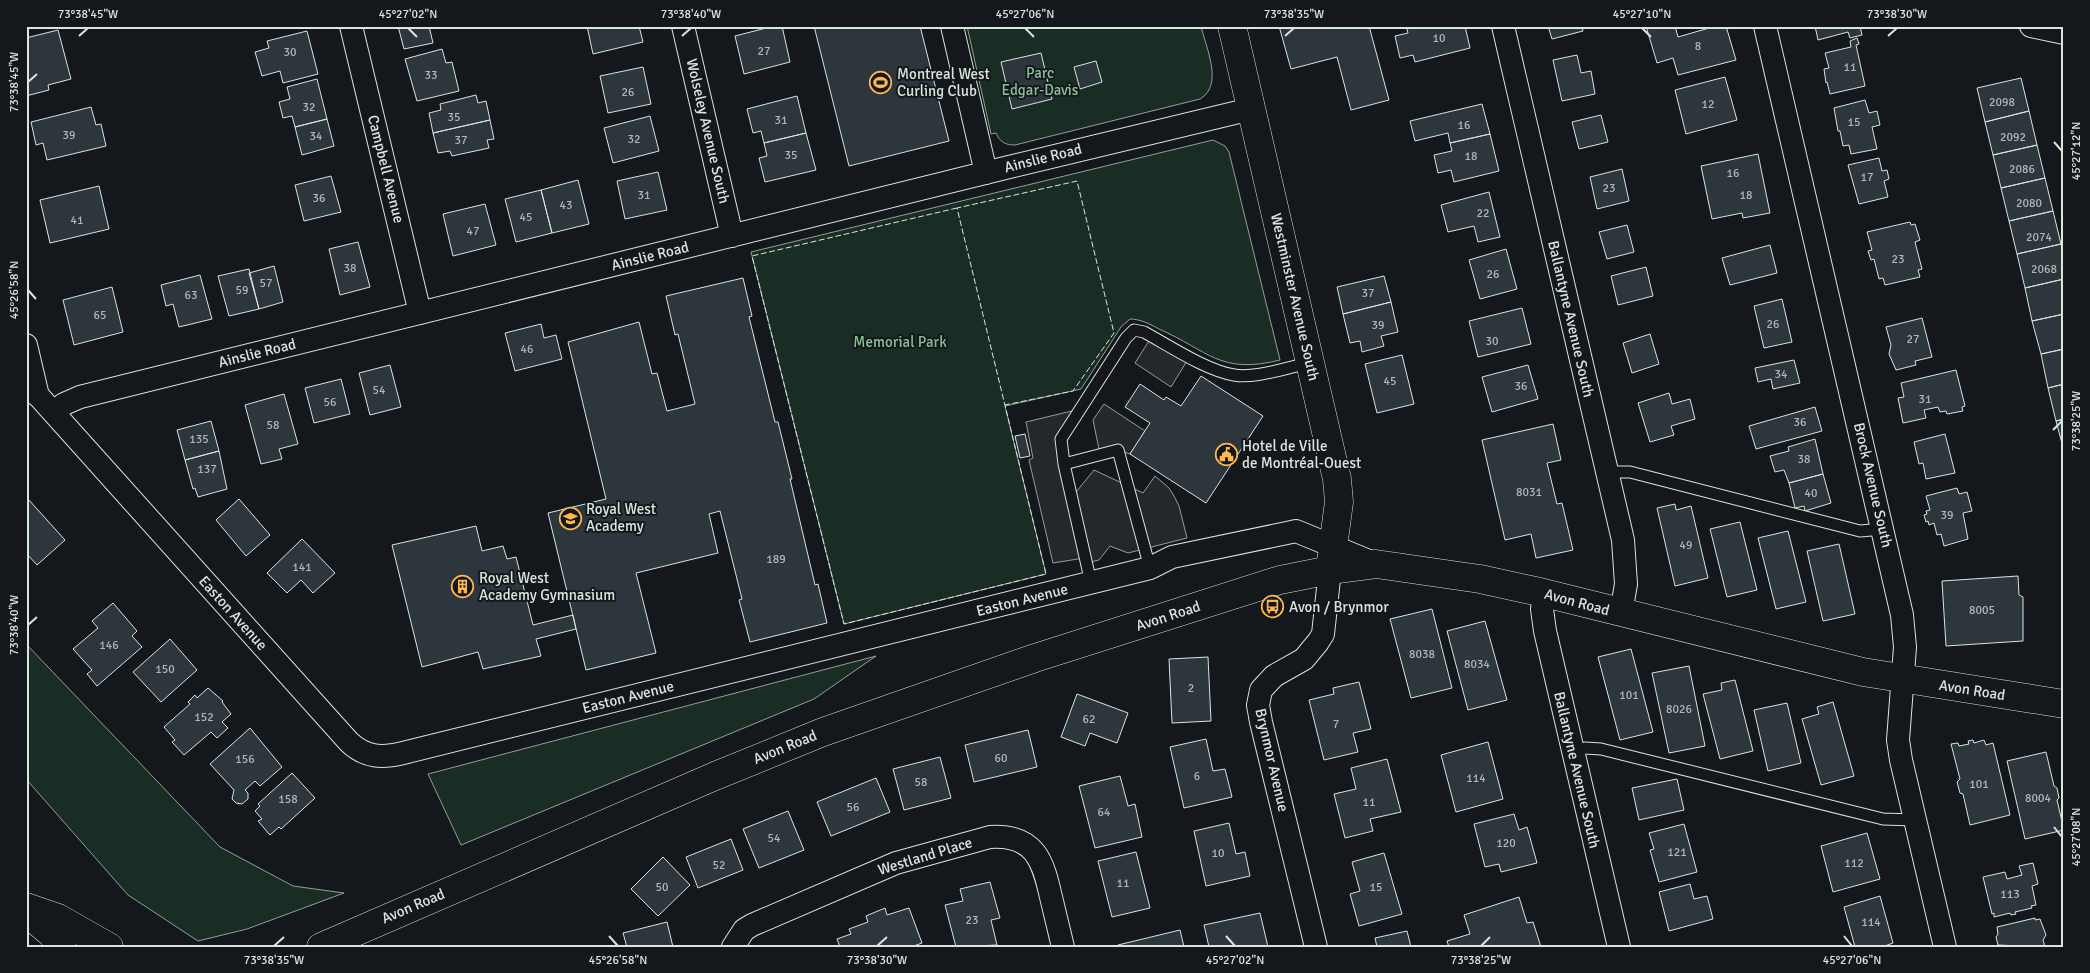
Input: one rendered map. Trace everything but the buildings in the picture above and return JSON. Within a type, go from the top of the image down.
[{"type":"main road","name":"Westminster Avenue South","points":[[1232,26],[1337,479],[1339,502],[1332,558]]},
{"type":"main road","name":"Avon Road","points":[[332,944],[724,772],[823,732],[1035,658],[1280,580],[1332,558],[1480,579],[1863,672],[2060,704]]},
{"type":"main road","points":[[26,907],[58,918],[109,947]]},
{"type":"main road","points":[[26,912],[51,933],[62,947]]},
{"type":"street","name":"Campbell Avenue","points":[[351,26],[420,313]]},
{"type":"street","name":"Wolseley Avenue South","points":[[683,26],[732,236]]},
{"type":"street","points":[[952,26],[986,173]]},
{"type":"street","name":"Ballantyne Avenue South","points":[[1503,26],[1623,540],[1626,584],[1621,613]]},
{"type":"street","name":"Brock Avenue South","points":[[1765,26],[1904,624],[1905,647],[1898,740],[1900,760],[1945,947]]},
{"type":"street","points":[[2031,26],[2063,31]]},
{"type":"street","name":"Ainslie Road","points":[[54,413],[64,404],[80,397],[1251,109]]},
{"type":"street","points":[[26,345],[32,389]]},
{"type":"street","name":"Easton Avenue","points":[[32,389],[344,737],[362,752],[379,757],[403,753],[1091,583],[1150,568],[1172,557],[1296,531],[1332,558]]},
{"type":"street","name":"Brynmor Avenue","points":[[1316,947],[1261,722],[1259,698],[1268,682],[1304,659],[1318,642],[1325,624],[1332,558]]},
{"type":"street","name":"Ballantyne Avenue South","points":[[1544,593],[1543,623],[1619,947]]},
{"type":"street","name":"Westland Place","points":[[733,947],[744,930],[752,924],[896,863],[932,852],[1000,836],[1010,838],[1029,847],[1042,863],[1063,947]]},
{"type":"lane","points":[[1091,583],[1064,464],[1061,439],[1126,338],[1134,330],[1144,332],[1205,364],[1234,375],[1258,374],[1310,362]]},
{"type":"lane","points":[[1064,464],[1118,450],[1150,568]]},
{"type":"lane","points":[[1607,472],[1630,472],[1860,531],[1883,529]]},
{"type":"lane","points":[[1572,751],[1585,748],[1601,749],[1884,819],[1915,820]]},
{"type":"green space","name":"Parc Edgar-Davis","points":[[967,26],[1201,26],[1211,66],[1211,85],[1207,93],[1200,99],[1015,145],[1008,144],[1001,141],[996,133],[991,134]]},
{"type":"green space","name":"Memorial Park","points":[[1213,140],[1225,146],[1229,152],[1280,360],[1243,365],[1229,363],[1203,352],[1149,324],[1130,319],[1121,327],[1081,389],[1005,406],[1046,574],[844,624],[751,252]]},
{"type":"green space","points":[[26,644],[220,847],[293,886],[344,893],[247,929],[198,941],[128,895],[26,779]]},
{"type":"green space","points":[[876,656],[814,699],[461,845],[428,774]]},
{"type":"shaded area","points":[[1152,336],[1190,356],[1171,387],[1135,363]]},
{"type":"shaded area","points":[[1104,404],[1145,431],[1130,454],[1118,450],[1100,454],[1093,420]]},
{"type":"shaded area","points":[[1080,409],[1061,439],[1072,497],[1094,470],[1143,493],[1155,476],[1169,488],[1174,496],[1179,506],[1187,538],[1128,553],[1110,546],[1099,560],[1086,563],[1084,558],[1053,563],[1029,460],[1033,458],[1026,422]]},
{"type":"fence","points":[[957,208],[752,256],[844,624],[1046,574],[957,208],[1077,181],[1114,333],[1073,391],[1005,405]]},
{"type":"place","name":"Montreal West Curling Club","points":[[881,83]]},
{"type":"place","name":"Hotel de Ville de Montréal-Ouest","points":[[1226,455]]},
{"type":"place","name":"Royal West Academy","points":[[570,518]]},
{"type":"place","name":"Royal West Academy Gymnasium","points":[[463,587]]},
{"type":"place","name":"Avon / Brynmor","points":[[1273,607]]}]
